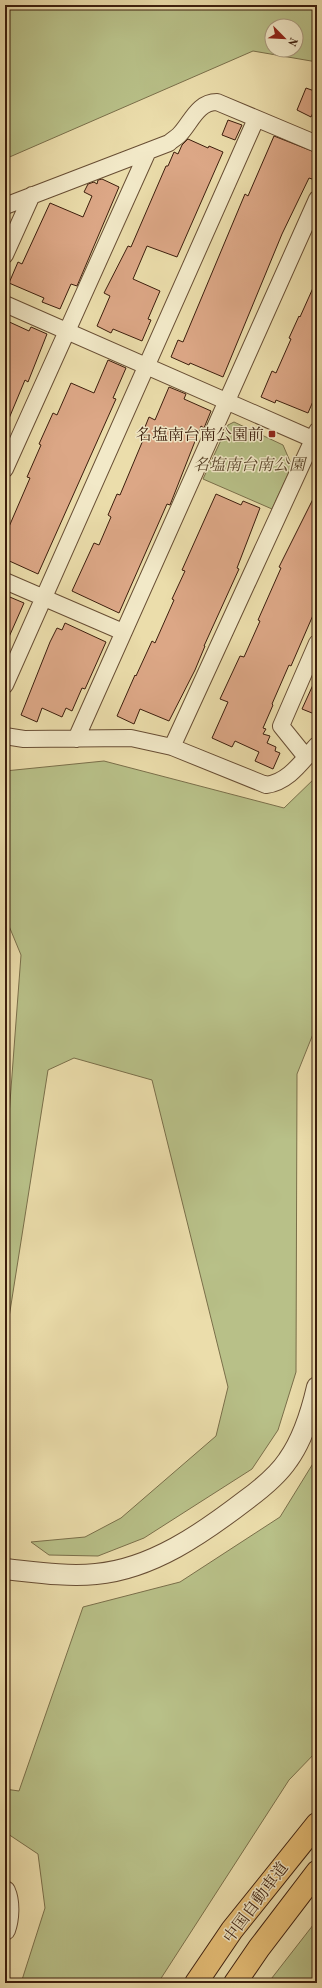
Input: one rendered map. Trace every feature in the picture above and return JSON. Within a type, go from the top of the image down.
[{"type":"highway","name":"中国自動車道","points":[[196,1983],[232,1930],[317,1824]]},
{"type":"highway","name":"中国自動車道","points":[[235,1983],[259,1948],[317,1872]]},
{"type":"street","points":[[5,206],[169,143],[179,135],[196,112],[211,102],[218,102],[317,144]]},
{"type":"street","points":[[5,685],[256,119]]},
{"type":"street","points":[[5,469],[148,151]]},
{"type":"street","points":[[5,255],[32,195]]},
{"type":"street","points":[[76,739],[228,402],[317,198]]},
{"type":"street","points":[[5,304],[147,365],[228,402],[316,437],[172,747]]},
{"type":"street","points":[[5,581],[123,632]]},
{"type":"street","points":[[306,757],[281,726],[317,643]]},
{"type":"street","points":[[5,736],[24,740],[131,738],[172,747],[266,785],[276,784],[285,779],[317,745]]},
{"type":"street","points":[[5,1569],[44,1573],[96,1574],[148,1560],[176,1547],[240,1505],[261,1488],[288,1461],[304,1432],[317,1388]]},
{"type":"street","points":[[5,1891],[8,1896],[8,1921],[5,1930]]},
{"type":"green space","points":[[5,5],[317,5],[317,62],[294,58],[304,58],[304,18],[264,18],[264,53],[253,51],[5,159]]},
{"type":"green space","name":"名塩南台南公園","points":[[234,422],[283,445],[292,466],[272,509],[203,479],[228,425]]},
{"type":"green space","points":[[104,761],[284,808],[317,776],[317,1024],[297,1074],[296,1372],[278,1430],[252,1469],[144,1538],[98,1556],[49,1555],[31,1542],[85,1537],[121,1518],[216,1436],[228,1387],[152,1080],[74,1058],[48,1070],[5,1343],[5,1169],[21,955],[9,926],[5,925],[5,771]]},
{"type":"green space","points":[[317,1457],[317,1751],[289,1780],[158,1983],[21,1983],[45,1908],[38,1854],[5,1832],[5,1789],[19,1791],[83,1607],[180,1582],[280,1517]]},
{"type":"green space","points":[[317,1920],[317,1983],[268,1983]]},
{"type":"building","points":[[306,88],[317,92],[317,104],[311,117],[297,110]]},
{"type":"building","points":[[228,120],[242,125],[235,140],[222,135]]},
{"type":"building","points":[[274,136],[317,153],[317,168],[312,179],[309,178],[282,234],[223,377],[190,363],[189,365],[171,357],[178,340],[183,342],[245,194],[248,196]]},
{"type":"building","points":[[188,139],[208,148],[209,146],[223,152],[177,257],[147,246],[133,279],[160,291],[148,319],[151,320],[142,341],[113,329],[111,333],[97,326],[110,296],[104,293],[128,246],[131,247],[166,166],[168,166],[174,152],[178,154],[182,145]]},
{"type":"building","points":[[102,179],[119,187],[77,286],[71,284],[60,309],[42,302],[44,298],[9,283],[18,262],[22,264],[50,203],[83,217],[92,196],[84,192],[88,184],[94,182],[97,184],[98,180]]},
{"type":"building","points":[[317,279],[317,392],[308,413],[276,400],[275,403],[261,397],[272,371],[276,373],[291,339],[289,338]]},
{"type":"building","points":[[5,320],[29,331],[31,327],[47,334],[28,382],[25,380],[5,428]]},
{"type":"building","points":[[108,360],[126,368],[113,398],[116,399],[38,574],[5,559],[5,536],[30,478],[27,477],[41,445],[39,444],[53,413],[57,415],[71,383],[94,393]]},
{"type":"building","points":[[169,387],[186,394],[184,399],[211,411],[204,428],[201,426],[170,505],[167,504],[119,613],[72,591],[94,543],[99,545],[111,517],[108,515],[117,494],[120,495],[146,433],[143,432],[149,417],[155,420]]},
{"type":"building","points":[[317,491],[317,606],[291,666],[289,665],[263,728],[266,729],[263,734],[270,736],[267,743],[276,747],[275,751],[280,753],[273,769],[255,761],[259,752],[235,741],[232,747],[212,738],[228,702],[220,699],[240,656],[244,657],[260,621],[258,620],[281,568],[279,567]]},
{"type":"building","points":[[216,494],[241,505],[243,501],[260,508],[237,568],[239,569],[204,646],[195,670],[169,721],[140,709],[134,724],[117,716],[152,641],[155,643],[174,600],[172,599],[185,571],[182,570]]},
{"type":"building","points":[[5,595],[24,603],[5,646]]},
{"type":"building","points":[[65,623],[106,642],[85,689],[82,688],[72,711],[66,708],[62,717],[42,708],[37,722],[21,715],[50,642],[57,628],[62,630]]},
{"type":"building","points":[[317,676],[317,715],[302,709]]},
{"type":"place","name":"名塩南台南公園前","points":[[272,434]]}]
